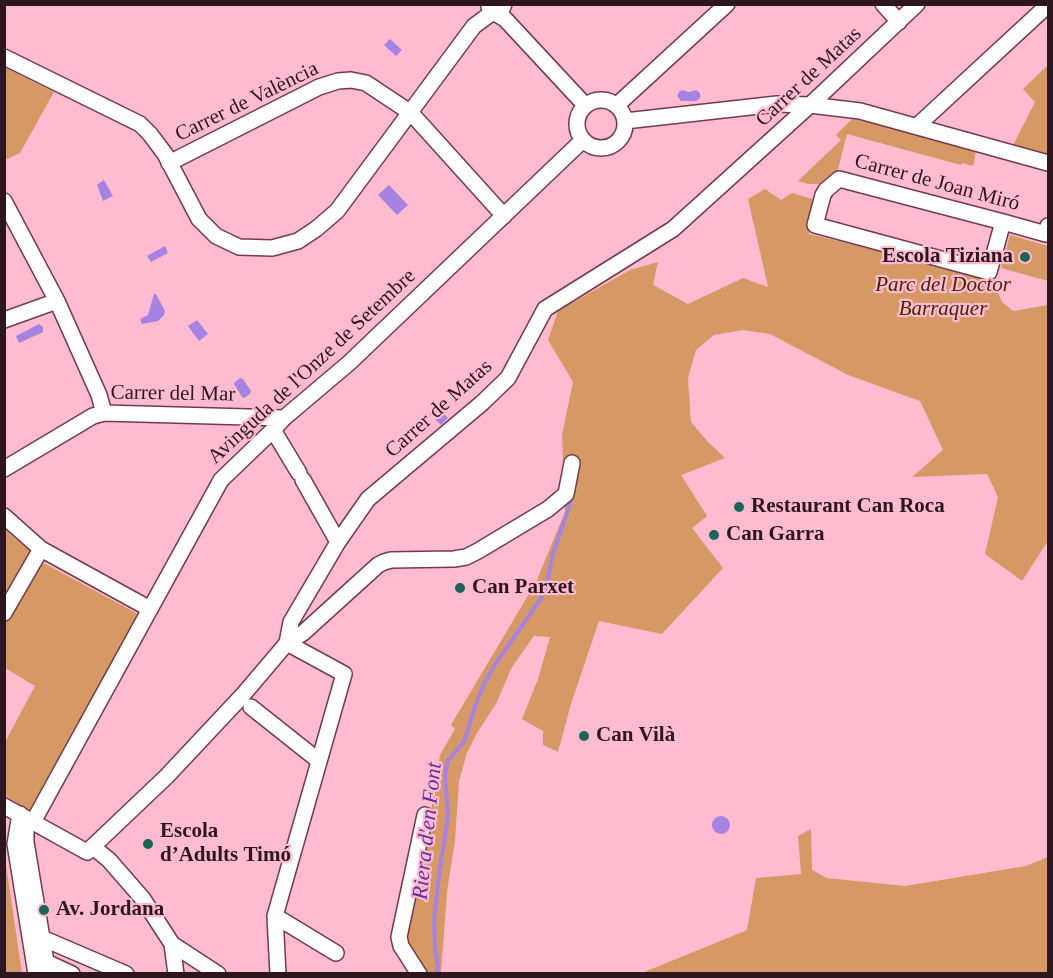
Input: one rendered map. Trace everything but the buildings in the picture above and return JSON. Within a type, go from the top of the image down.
[{"type":"street","points":[[617,105],[727,4]]},
{"type":"street","points":[[883,4],[899,22]]},
{"type":"street","name":"Carrer de Matas","points":[[93,847],[166,776],[242,696],[287,643],[291,622],[338,542],[369,500],[508,378],[545,309],[673,229],[917,4]]},
{"type":"street","points":[[917,126],[1048,5]]},
{"type":"street","points":[[4,57],[140,124],[158,144],[199,219],[216,236],[239,247],[273,248],[298,241],[338,210],[474,26],[498,9],[585,105]]},
{"type":"street","name":"Carrer de València","points":[[169,163],[319,87],[338,81],[351,80],[366,83],[411,113],[504,216]]},
{"type":"street","points":[[601,99],[617,105],[626,121],[625,131],[619,140],[611,146],[601,148],[591,146],[583,140],[577,128],[578,116],[585,105],[601,99]]},
{"type":"street","points":[[626,121],[777,104],[810,105],[860,111],[1048,163]]},
{"type":"street","name":"Avinguda de l'Onze de Setembre","points":[[43,970],[15,844],[27,818],[150,609],[221,480],[284,418],[349,363],[583,140]]},
{"type":"street","name":"Carrer de Joan Miró","points":[[1003,222],[989,272],[815,225],[823,195],[839,179],[1003,222],[1047,230]]},
{"type":"street","points":[[4,201],[57,301],[99,395],[104,413]]},
{"type":"street","points":[[4,320],[57,301]]},
{"type":"street","name":"Carrer del Mar","points":[[4,470],[93,416],[104,413],[284,418]]},
{"type":"street","points":[[273,430],[338,542]]},
{"type":"street","points":[[278,974],[275,916],[344,674],[287,643],[303,633],[378,565],[391,560],[454,559],[466,556],[548,508],[566,494],[572,463]]},
{"type":"street","points":[[4,516],[41,549],[150,609]]},
{"type":"street","points":[[4,613],[41,549]]},
{"type":"street","points":[[251,707],[319,760]]},
{"type":"street","points":[[4,806],[87,852],[93,847],[109,860],[143,899],[172,944],[218,974]]},
{"type":"street","points":[[419,974],[401,946],[399,937],[425,815]]},
{"type":"street","points":[[27,818],[26,842],[42,938],[43,970],[72,974]]},
{"type":"street","points":[[275,916],[336,953]]},
{"type":"street","points":[[42,938],[126,974]]},
{"type":"street","points":[[172,944],[176,974]]},
{"type":"green space","points":[[1048,65],[1048,156],[1013,145],[1035,102],[1023,89]]},
{"type":"green space","points":[[4,67],[54,92],[20,153],[5,160]]},
{"type":"green space","points":[[852,119],[976,151],[973,166],[962,163],[961,165],[847,134],[838,169],[823,184],[798,181],[841,140],[836,135]]},
{"type":"green space","name":"Parc del Doctor Barraquer","points":[[765,189],[781,200],[792,193],[816,200],[809,234],[992,278],[1002,302],[1013,311],[1048,305],[1048,541],[1022,581],[985,554],[998,497],[987,474],[912,477],[943,450],[920,401],[848,375],[770,334],[743,330],[714,335],[696,350],[688,378],[691,422],[725,458],[681,475],[707,516],[692,528],[723,568],[662,634],[599,621],[571,704],[558,752],[543,745],[543,731],[522,719],[538,679],[550,637],[534,636],[512,667],[496,704],[467,753],[459,781],[441,973],[423,973],[407,947],[405,929],[431,811],[440,755],[455,729],[451,725],[536,582],[565,512],[562,435],[573,382],[548,340],[558,311],[630,270],[658,262],[653,285],[688,304],[743,278],[768,287],[748,199]]},
{"type":"green space","name":"Escola Tiziana","points":[[1010,235],[1048,246],[1048,281],[1001,268]]},
{"type":"green space","points":[[5,529],[42,562],[138,614],[29,811],[5,796],[5,742],[35,686],[5,668]]},
{"type":"green space","points":[[811,829],[812,870],[827,878],[905,886],[1026,866],[1048,857],[1048,973],[642,973],[747,930],[756,878],[801,874],[798,836]]},
{"type":"green space","points":[[4,855],[5,858],[22,973],[5,973]]},
{"type":"shaded area","points":[[390,39],[402,50],[396,56],[384,45]]},
{"type":"shaded area","points":[[682,90],[689,92],[696,90],[700,93],[700,98],[696,101],[681,101],[677,96]]},
{"type":"shaded area","points":[[104,180],[113,196],[103,201],[97,185]]},
{"type":"shaded area","points":[[389,185],[408,205],[397,215],[378,195]]},
{"type":"shaded area","points":[[165,246],[168,253],[151,262],[147,256]]},
{"type":"shaded area","points":[[154,294],[165,311],[164,315],[158,321],[142,324],[140,319],[148,315]]},
{"type":"shaded area","points":[[197,320],[208,334],[199,341],[188,326]]},
{"type":"shaded area","points":[[39,324],[43,327],[43,332],[19,343],[16,336]]},
{"type":"shaded area","points":[[240,378],[251,391],[244,398],[234,384]]},
{"type":"shaded area","points":[[437,406],[448,418],[441,425],[429,413]]},
{"type":"shaded area","points":[[721,816],[727,819],[730,825],[727,831],[721,834],[715,831],[712,825],[715,819]]},
{"type":"waterway","name":"Riera d'en Font","points":[[436,974],[438,967],[434,922],[448,816],[445,775],[448,760],[464,742],[485,682],[542,597],[572,494]]},
{"type":"place","name":"Escola Tiziana","points":[[1025,257]]},
{"type":"place","name":"Restaurant Can Roca","points":[[739,507]]},
{"type":"place","name":"Can Garra","points":[[714,535]]},
{"type":"place","name":"Can Parxet","points":[[460,588]]},
{"type":"place","name":"Can Vilà","points":[[584,736]]},
{"type":"place","name":"Escola d’Adults Timó","points":[[148,844]]},
{"type":"place","name":"Av. Jordana","points":[[44,910]]}]
